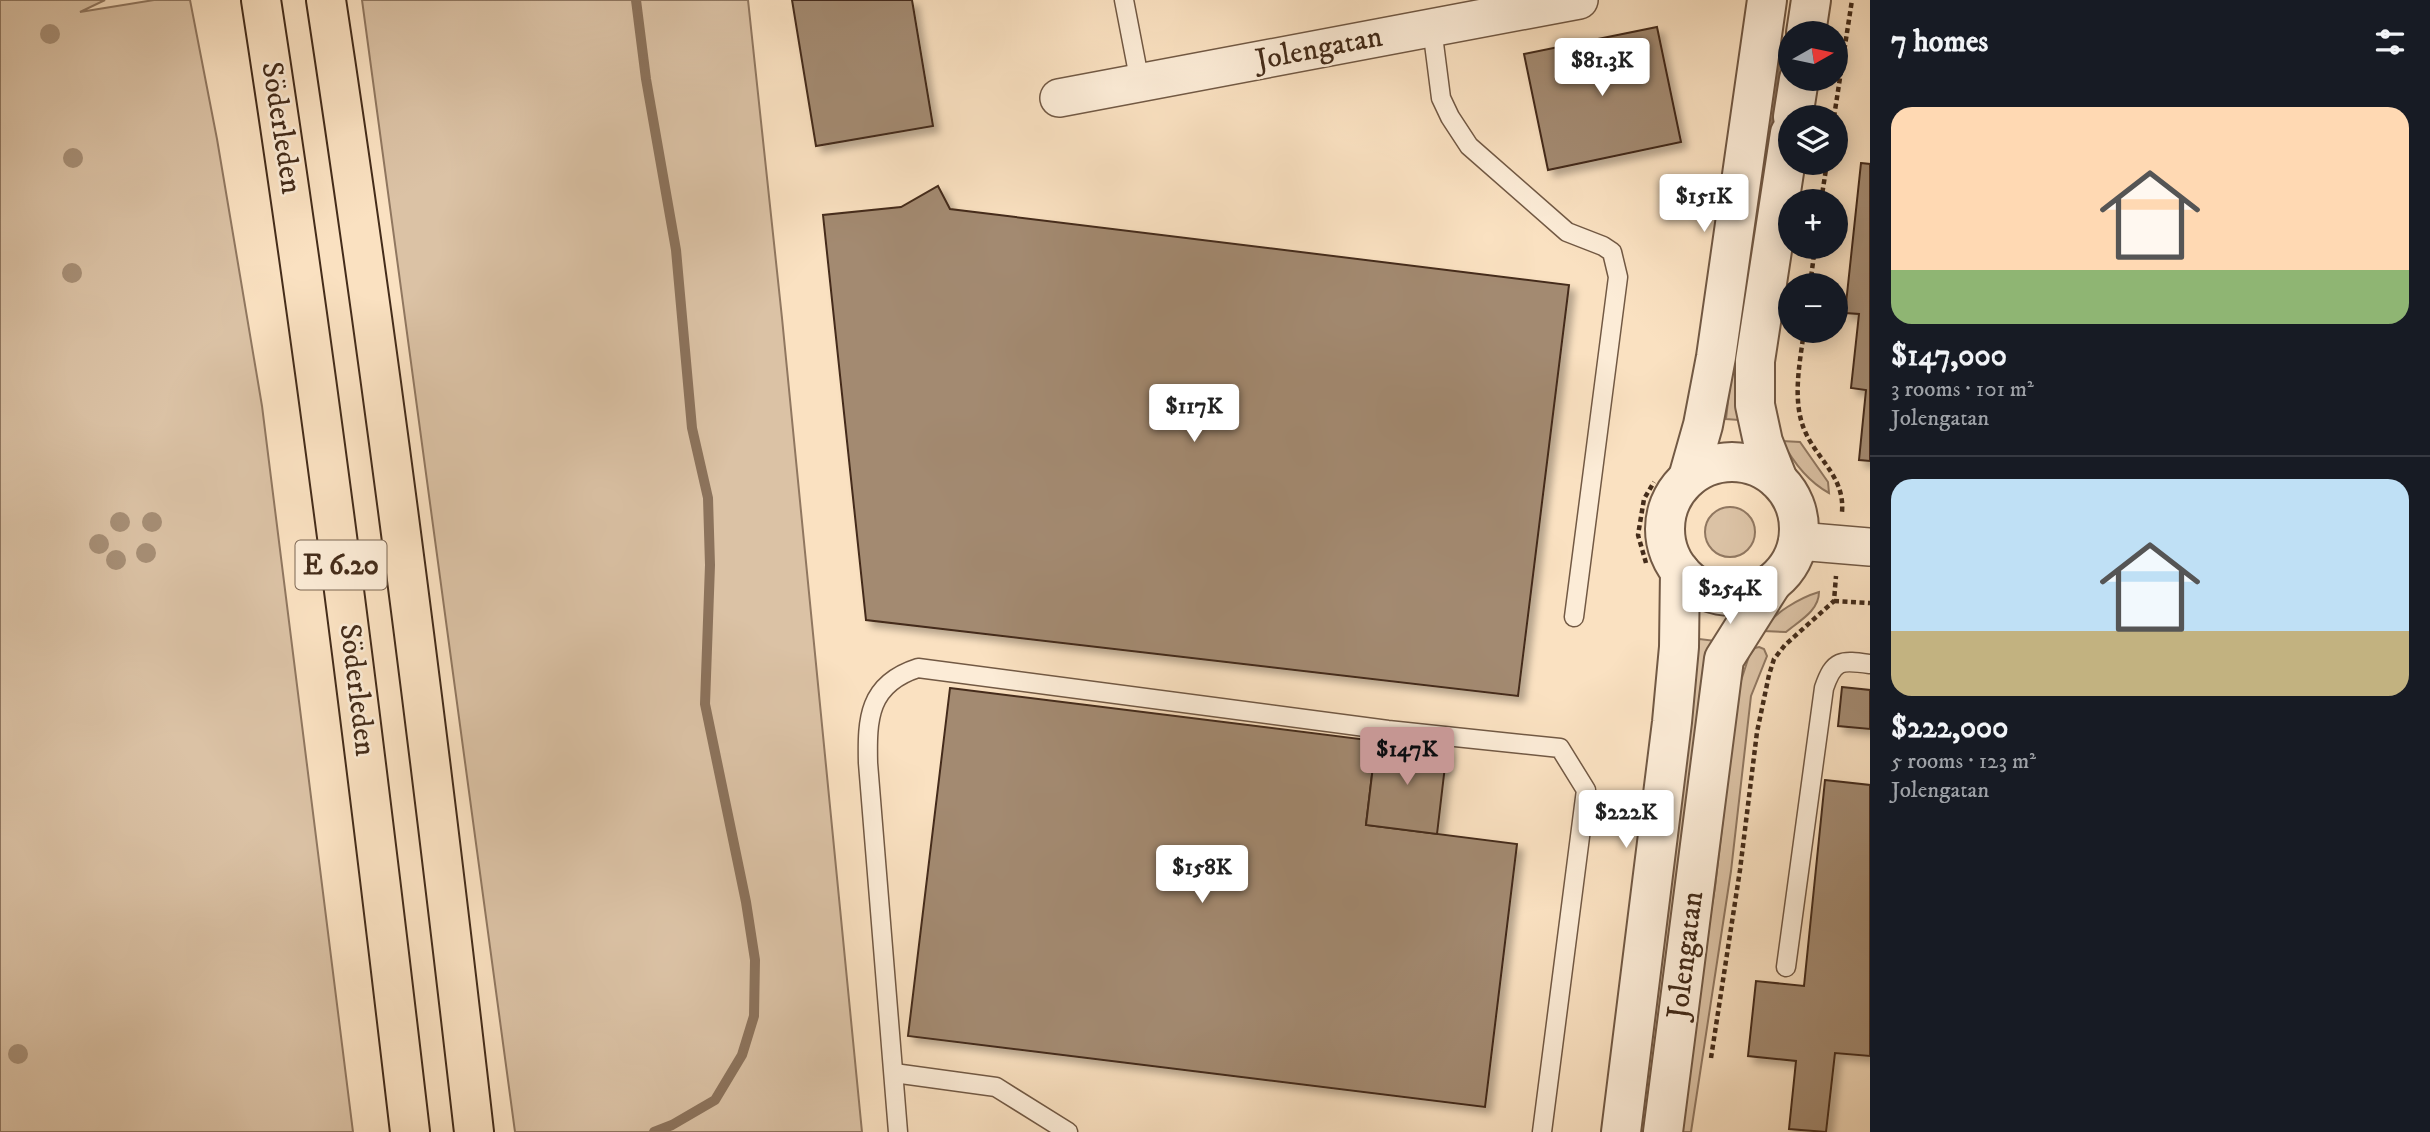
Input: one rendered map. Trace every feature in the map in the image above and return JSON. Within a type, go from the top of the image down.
[{"type":"highway","name":"Söderleden","points":[[261,0],[295,222],[365,747],[410,1132]]},
{"type":"highway","name":"Söderleden","points":[[326,0],[360,225],[450,918],[474,1132]]},
{"type":"street","name":"Jolengatan","points":[[1059,99],[1579,0]]},
{"type":"street","points":[[1688,478],[1703,425],[1716,357],[1767,0]]},
{"type":"street","points":[[1778,480],[1758,467],[1734,461],[1709,465],[1688,478],[1672,498],[1665,523],[1668,549],[1680,571],[1699,588],[1724,596],[1749,594],[1772,583],[1789,565],[1798,541],[1799,528],[1794,502],[1778,480],[1763,442],[1755,405],[1755,362],[1784,175]]},
{"type":"street","points":[[1798,541],[1854,546]]},
{"type":"street","name":"Jolengatan","points":[[1621,1132],[1672,722],[1679,647],[1680,571]]},
{"type":"street","name":"Jolengatan","points":[[1662,1132],[1724,659],[1772,583]]},
{"type":"lane","points":[[1124,0],[1140,83]]},
{"type":"lane","points":[[1432,28],[1441,98],[1469,146],[1567,232],[1604,246],[1612,252],[1616,264],[1618,277],[1574,617]]},
{"type":"lane","points":[[1786,967],[1824,688],[1830,670],[1836,665],[1850,662],[1870,664]]},
{"type":"lane","points":[[898,1132],[867,726],[871,708],[879,694],[904,672],[918,668],[1388,730],[1560,748],[1586,790],[1542,1132]]},
{"type":"lane","points":[[894,1073],[996,1087],[1068,1132]]},
{"type":"path","points":[[1836,105],[1852,0]]},
{"type":"path","points":[[1710,1067],[1740,870],[1757,732],[1769,675],[1774,659],[1786,645],[1833,601],[1854,546],[1838,481],[1804,430],[1798,407],[1803,343]]},
{"type":"path","points":[[1833,601],[1870,603]]},
{"type":"shaded area","points":[[0,0],[105,0],[80,12],[154,0],[190,0],[217,139],[262,406],[353,1132],[0,1132]]},
{"type":"shaded area","points":[[362,0],[748,0],[862,1132],[515,1132]]},
{"type":"shaded area","points":[[1773,60],[1778,61],[1778,76],[1738,361],[1739,420],[1726,419]]},
{"type":"shaded area","points":[[1782,441],[1800,442],[1828,482],[1829,493],[1802,471]]},
{"type":"shaded area","points":[[1730,507],[1748,514],[1755,532],[1748,550],[1730,557],[1712,550],[1705,532],[1712,514]]},
{"type":"shaded area","points":[[1819,592],[1812,610],[1786,632],[1764,631],[1780,613]]},
{"type":"shaded area","points":[[1699,639],[1716,641],[1701,685],[1647,1132],[1634,1132]]},
{"type":"shaded area","points":[[1759,647],[1764,649],[1767,656],[1751,696],[1731,871],[1691,1132],[1675,1132],[1715,887],[1738,690],[1749,656]]},
{"type":"building","points":[[792,0],[912,0],[933,126],[816,146]]},
{"type":"building","points":[[1657,27],[1681,142],[1548,170],[1524,54]]},
{"type":"building","points":[[1861,163],[1870,164],[1870,461],[1859,460],[1866,390],[1851,388],[1859,314],[1848,313],[1848,285]]},
{"type":"building","points":[[938,186],[950,209],[1569,285],[1518,696],[866,620],[823,215],[901,207]]},
{"type":"building","points":[[1842,687],[1870,690],[1870,729],[1838,726]]},
{"type":"building","points":[[950,688],[1376,741],[1366,825],[1517,844],[1485,1107],[908,1036]]},
{"type":"building","points":[[1376,741],[1447,749],[1437,834],[1366,825]]},
{"type":"building","points":[[1825,780],[1870,785],[1870,1056],[1835,1053],[1826,1132],[1789,1129],[1796,1061],[1748,1056],[1756,981],[1804,986]]},
{"type":"waterway","points":[[636,0],[646,79],[676,250],[692,428],[708,498],[710,565],[705,704],[746,902],[755,960],[754,1016],[742,1055],[715,1100],[672,1125],[654,1132]]}]
